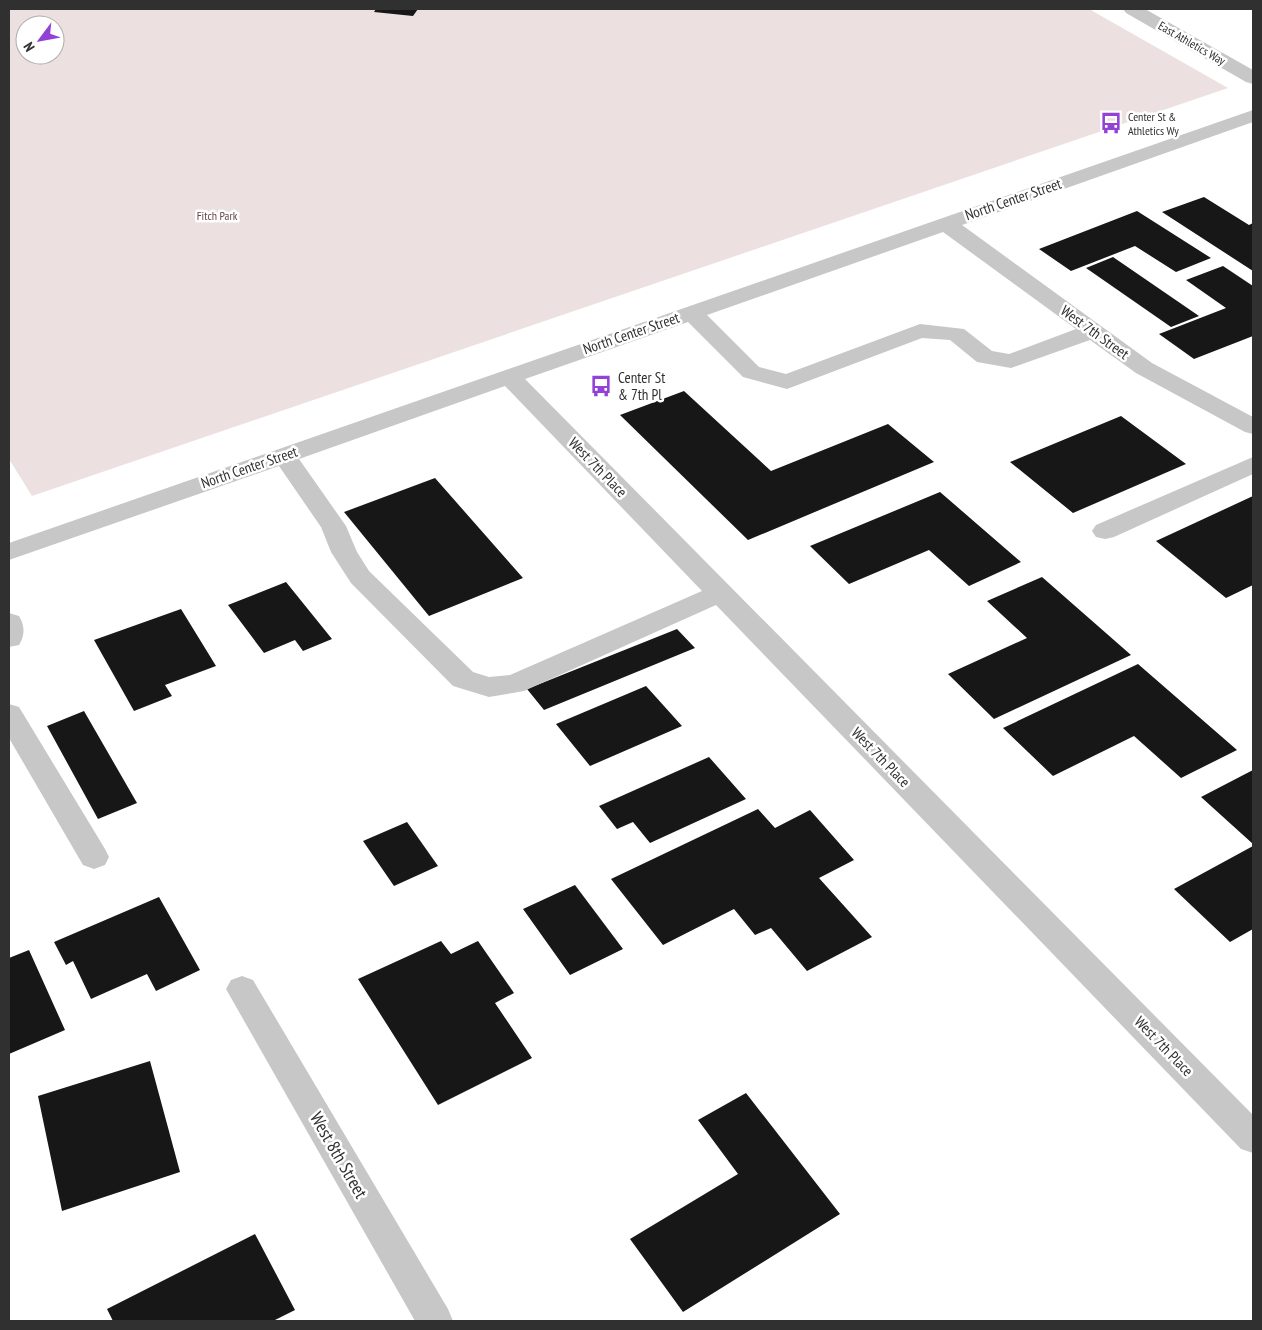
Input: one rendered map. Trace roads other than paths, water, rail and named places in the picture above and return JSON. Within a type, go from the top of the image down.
[{"type":"street","name":"East Athletics Way","points":[[1132,9],[1253,78]]},
{"type":"street","name":"North Center Street","points":[[11,547],[284,455],[1253,116]]},
{"type":"street","name":"West 7th Street","points":[[945,223],[1144,368],[1253,427]]},
{"type":"street","points":[[691,312],[751,372],[787,382],[920,331],[956,334],[985,357],[1011,361],[1093,331]]},
{"type":"street","name":"West 7th Place","points":[[508,376],[1253,1138]]},
{"type":"street","points":[[284,455],[333,526],[344,552],[360,577],[463,680],[489,687],[514,684],[721,593]]},
{"type":"street","points":[[1105,531],[1253,465]]},
{"type":"street","points":[[9,622],[9,638]]},
{"type":"street","points":[[9,714],[94,857]]},
{"type":"street","name":"West 8th Street","points":[[242,989],[435,1321]]},
{"type":"place","name":"Center St & Athletics Wy","points":[[1111,123]]},
{"type":"place","name":"Center St & 7th Pl","points":[[601,386]]},
{"type":"park label","name":"Fitch Park","points":[[217,215]]}]
